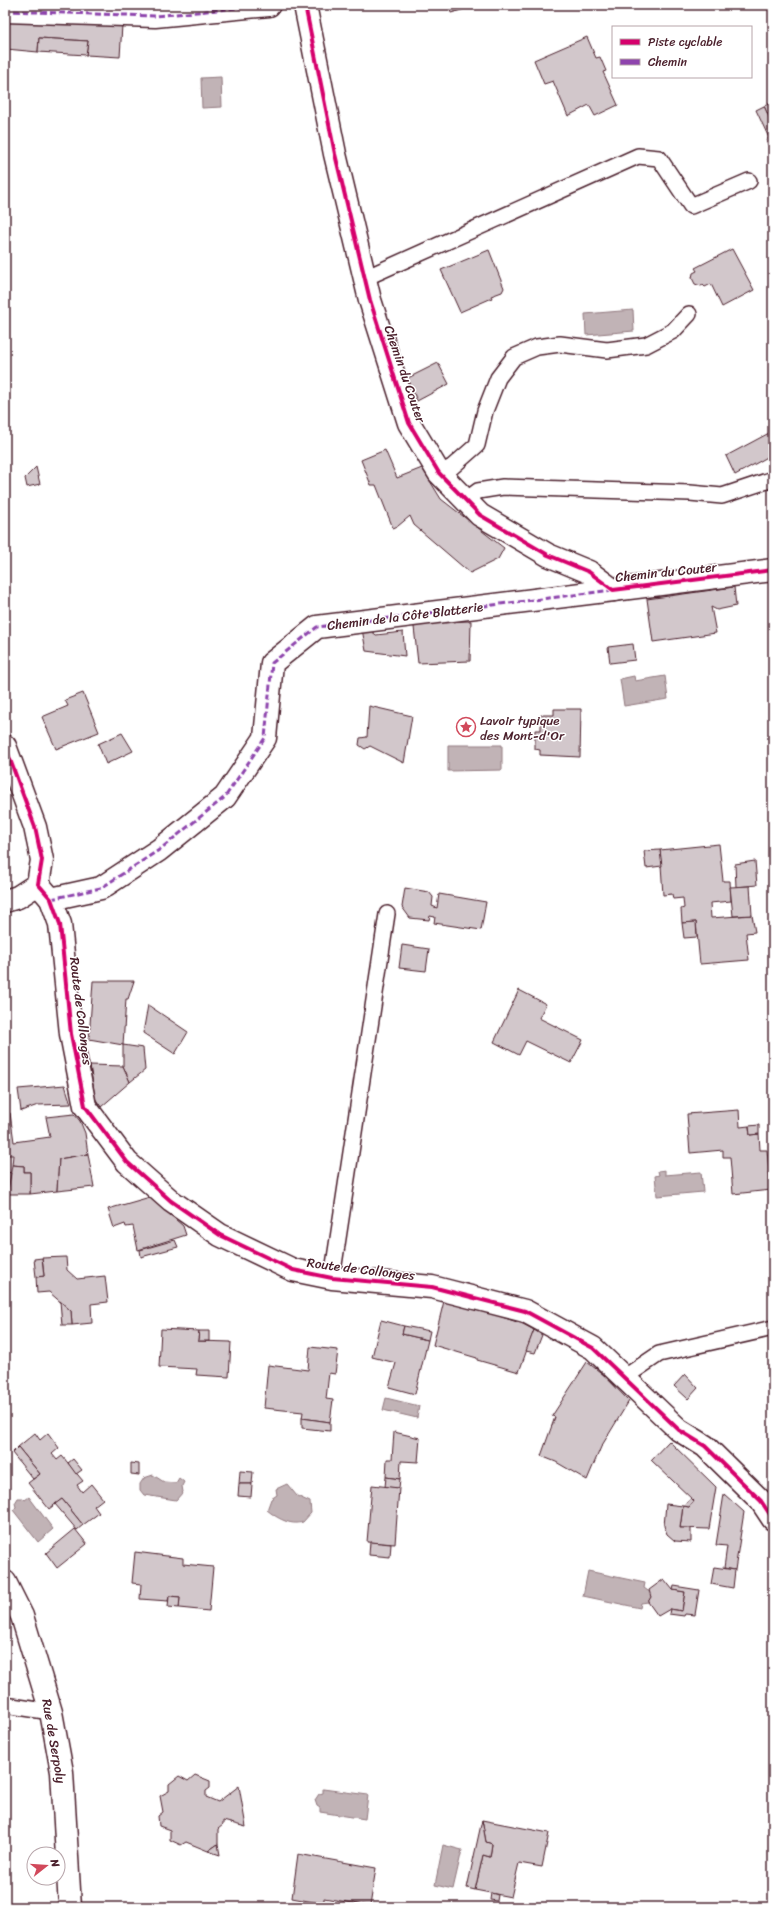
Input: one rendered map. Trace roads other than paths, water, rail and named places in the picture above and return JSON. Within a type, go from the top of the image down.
[{"type":"street","points":[[5,11],[156,16],[269,5]]},
{"type":"street","name":"Chemin du Couter","points":[[305,5],[335,154],[370,300],[409,423],[439,472],[480,515],[548,555],[589,572],[613,590],[773,570]]},
{"type":"street","name":"Chemin de la Côte Blatterie","points":[[45,892],[101,888],[159,850],[225,797],[265,738],[272,663],[316,627],[613,590]]},
{"type":"street","name":"Route de Collonges","points":[[5,746],[35,827],[42,860],[45,892],[60,924],[70,1034],[85,1106],[127,1162],[171,1201],[220,1235],[293,1270],[332,1278],[432,1287],[525,1311],[592,1348],[625,1377],[679,1430],[705,1446],[761,1501],[773,1519]]},
{"type":"street","points":[[5,901],[45,892]]},
{"type":"street","name":"Rue de Serpoly","points":[[5,1582],[22,1616],[51,1712],[62,1772],[70,1907]]},
{"type":"lane","points":[[365,278],[638,156],[659,158],[691,206],[749,181]]},
{"type":"lane","points":[[439,472],[452,467],[477,445],[486,411],[498,378],[514,357],[537,347],[560,344],[607,350],[646,345],[673,331],[689,314]]},
{"type":"lane","points":[[466,500],[478,492],[503,487],[690,493],[722,496],[773,479]]},
{"type":"lane","points":[[332,1278],[387,914]]},
{"type":"lane","points":[[625,1377],[659,1354],[773,1328]]},
{"type":"lane","points":[[5,1705],[51,1712]]},
{"type":"place","name":"Lavoir typique des Mont-d'Or","points":[[466,727]]}]
